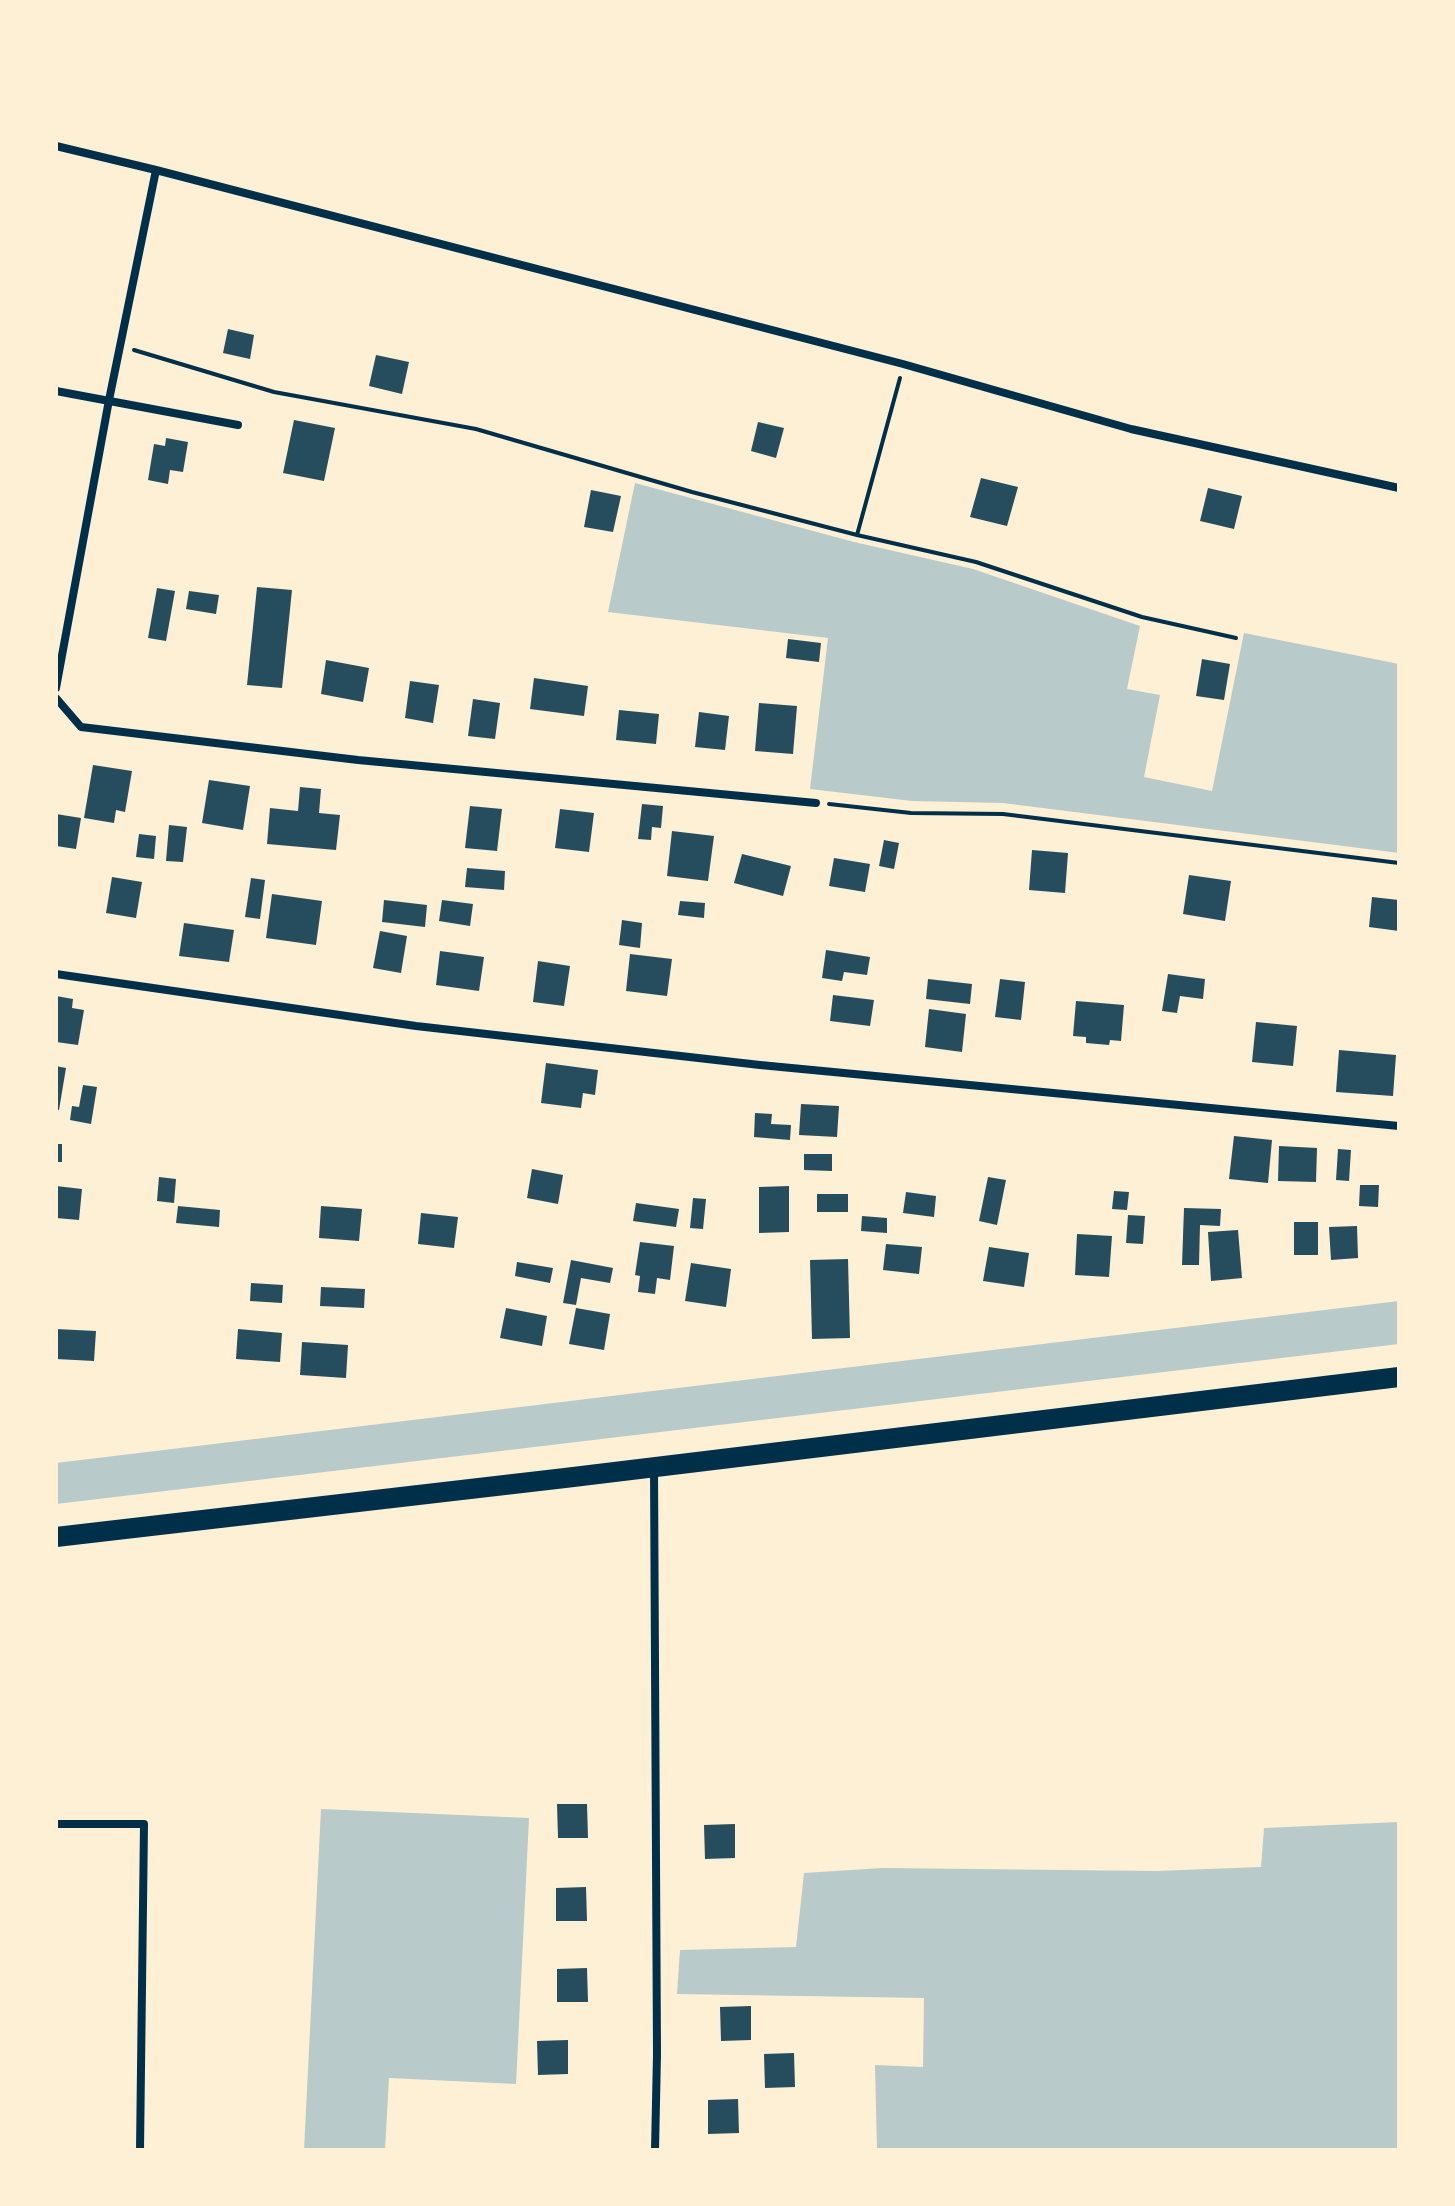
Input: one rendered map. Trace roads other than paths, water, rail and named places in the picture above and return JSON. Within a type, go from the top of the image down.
[{"type":"highway","points":[[56,1537],[1399,1377]]},
{"type":"street","points":[[56,146],[903,364],[1131,429],[1399,488]]},
{"type":"street","points":[[56,688],[109,400],[156,170]]},
{"type":"street","points":[[56,391],[238,425]]},
{"type":"street","points":[[56,698],[81,727],[358,760],[816,803]]},
{"type":"street","points":[[56,974],[416,1026],[760,1065],[1399,1126]]},
{"type":"street","points":[[654,1467],[655,2150]]},
{"type":"street","points":[[56,1824],[144,1824],[140,2150]]}]
